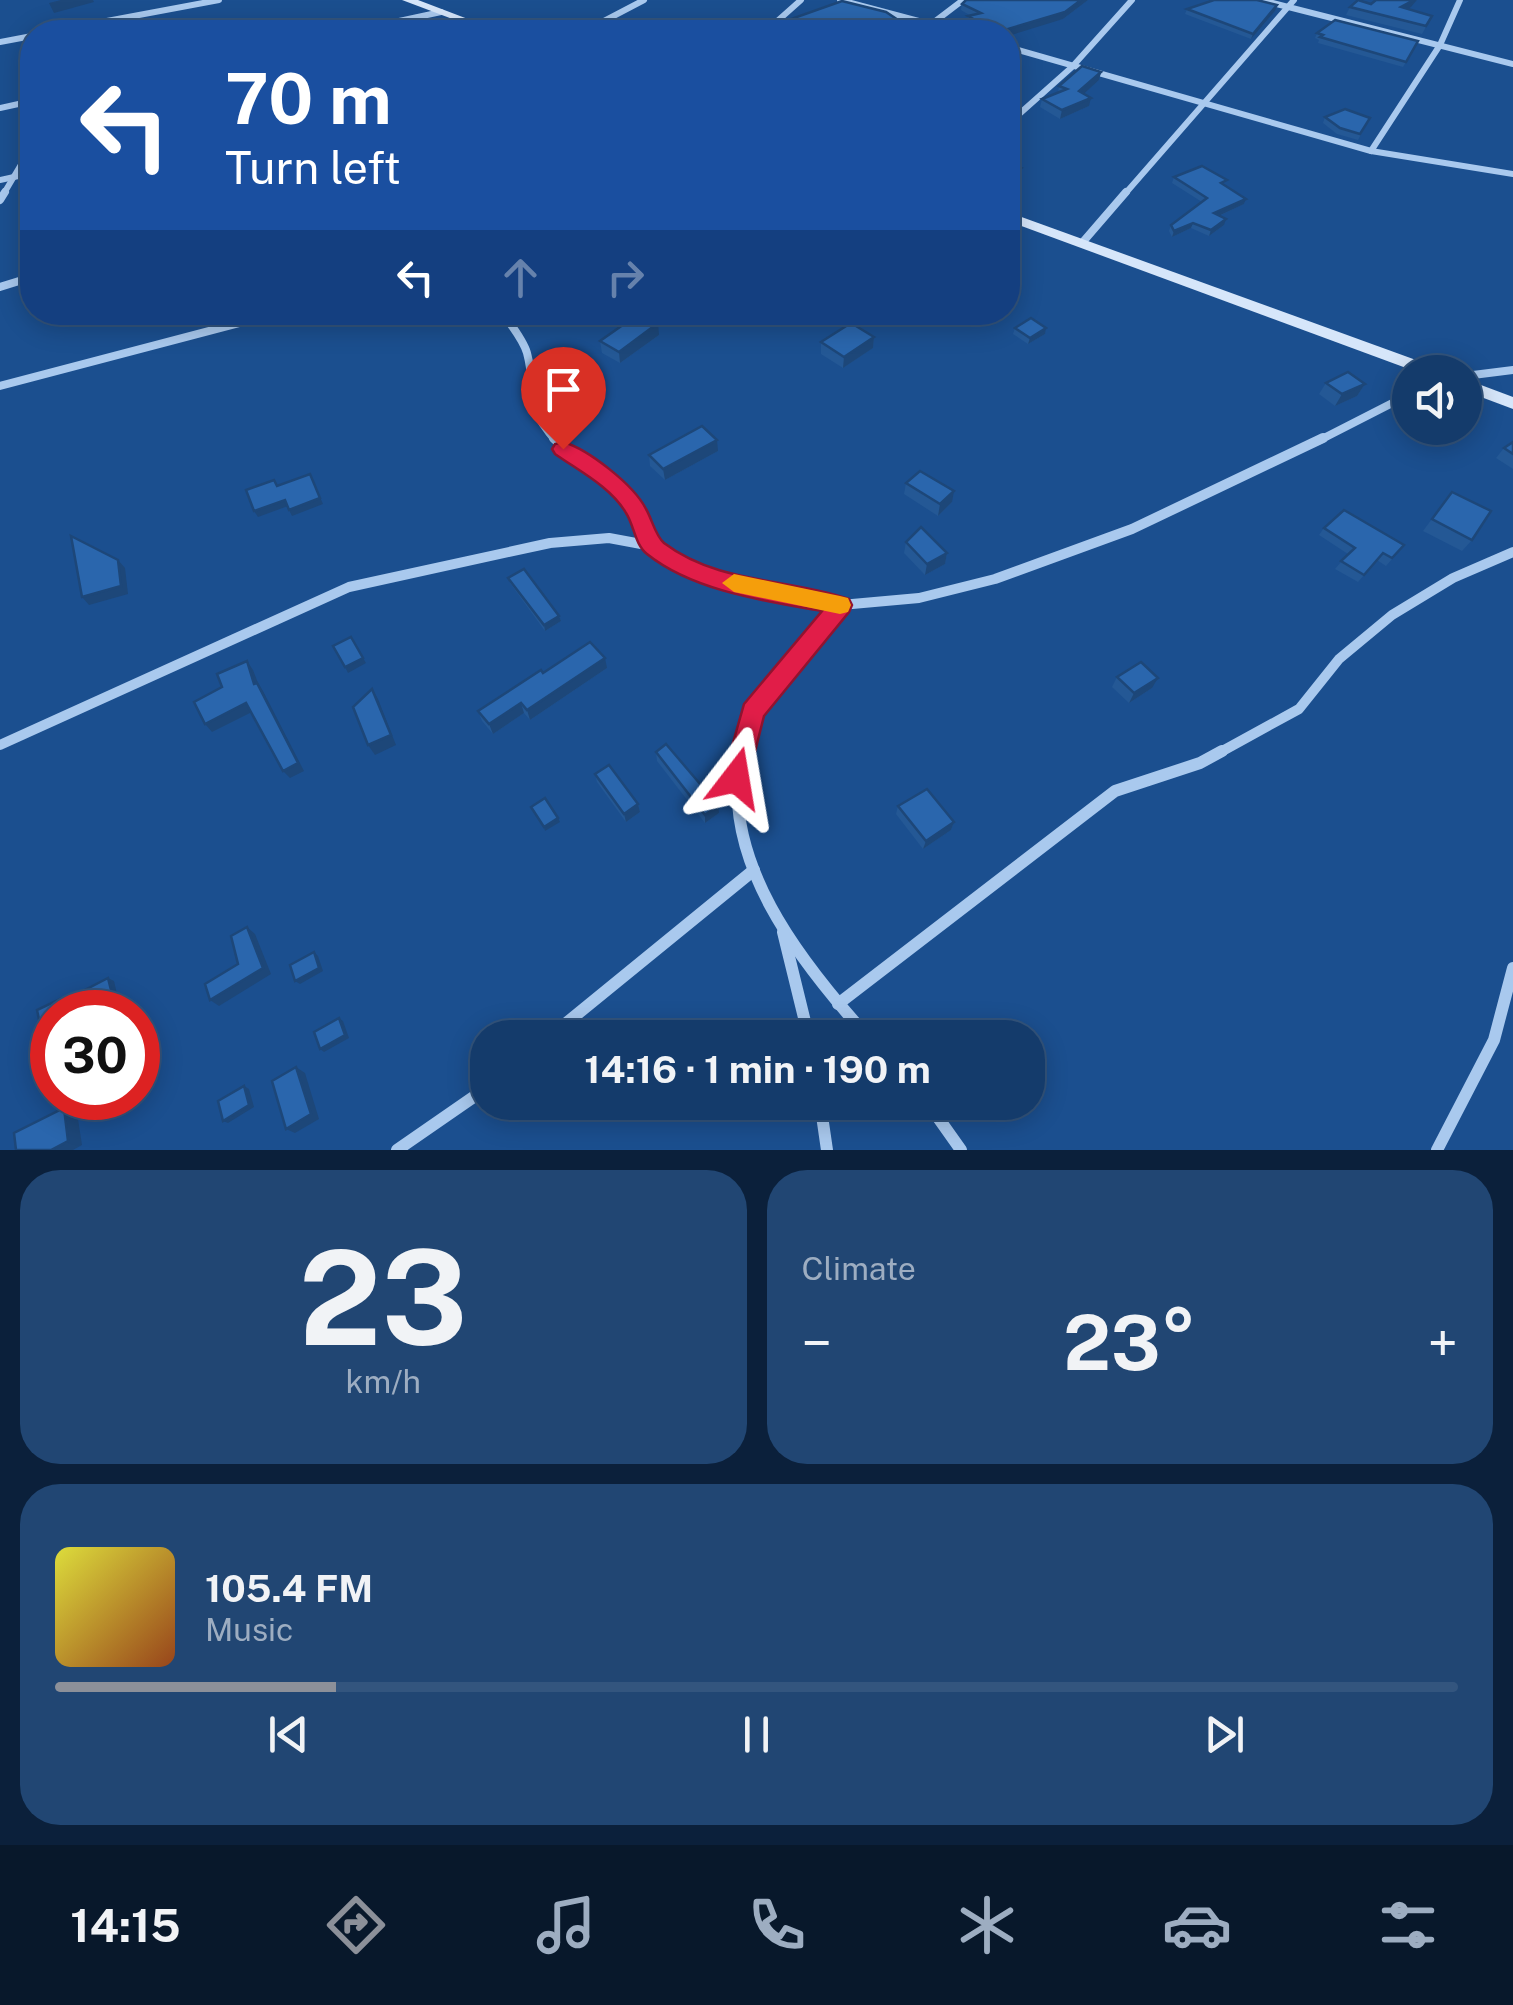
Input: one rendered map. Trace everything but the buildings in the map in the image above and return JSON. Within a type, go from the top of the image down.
[{"type":"street","points":[[112,20],[219,0]]},
{"type":"street","points":[[408,0],[463,20]]},
{"type":"street","points":[[606,20],[644,0]]},
{"type":"street","points":[[779,20],[802,0]]},
{"type":"street","points":[[840,0],[917,20]]},
{"type":"street","points":[[937,20],[962,0]]},
{"type":"street","points":[[1020,113],[1072,66],[1132,0]]},
{"type":"street","points":[[1261,0],[1292,3],[1513,64]]},
{"type":"street","points":[[1370,150],[1440,45],[1460,0]]},
{"type":"street","points":[[1082,243],[1292,3]]},
{"type":"street","points":[[404,20],[441,12]]},
{"type":"street","points":[[1020,51],[1370,150],[1513,174]]},
{"type":"street","points":[[1484,57],[1513,54]]},
{"type":"street","points":[[0,200],[20,165]]},
{"type":"street","points":[[0,180],[20,175]]},
{"type":"street","points":[[1020,220],[1392,357]]},
{"type":"street","points":[[0,386],[232,325]]},
{"type":"street","points":[[510,325],[526,350],[530,398],[542,426],[563,449],[620,489],[636,510],[652,546]]},
{"type":"street","points":[[1482,374],[1513,370]]},
{"type":"street","points":[[1482,390],[1513,402]]},
{"type":"street","points":[[0,746],[349,587],[550,543],[610,538],[652,546],[697,572],[768,593],[840,605],[919,598],[995,579],[1132,529],[1251,475],[1392,403]]},
{"type":"street","points":[[838,1004],[1116,791],[1200,764],[1299,708],[1339,658],[1392,615],[1453,578],[1513,552]]},
{"type":"street","points":[[840,605],[752,712],[736,778],[738,824],[754,870],[780,921],[853,1020]]},
{"type":"street","points":[[570,1020],[754,870]]},
{"type":"street","points":[[780,921],[805,1020]]},
{"type":"street","points":[[1437,1150],[1496,1042],[1509,1000],[1513,968]]},
{"type":"street","points":[[397,1150],[470,1099]]},
{"type":"street","points":[[823,1120],[827,1150]]},
{"type":"street","points":[[940,1120],[961,1150]]},
{"type":"slow traffic","points":[[734,583],[840,605]]},
{"type":"route","points":[[563,449],[620,489],[636,510],[652,546],[697,572],[768,593],[840,605],[752,712],[736,778]]}]
